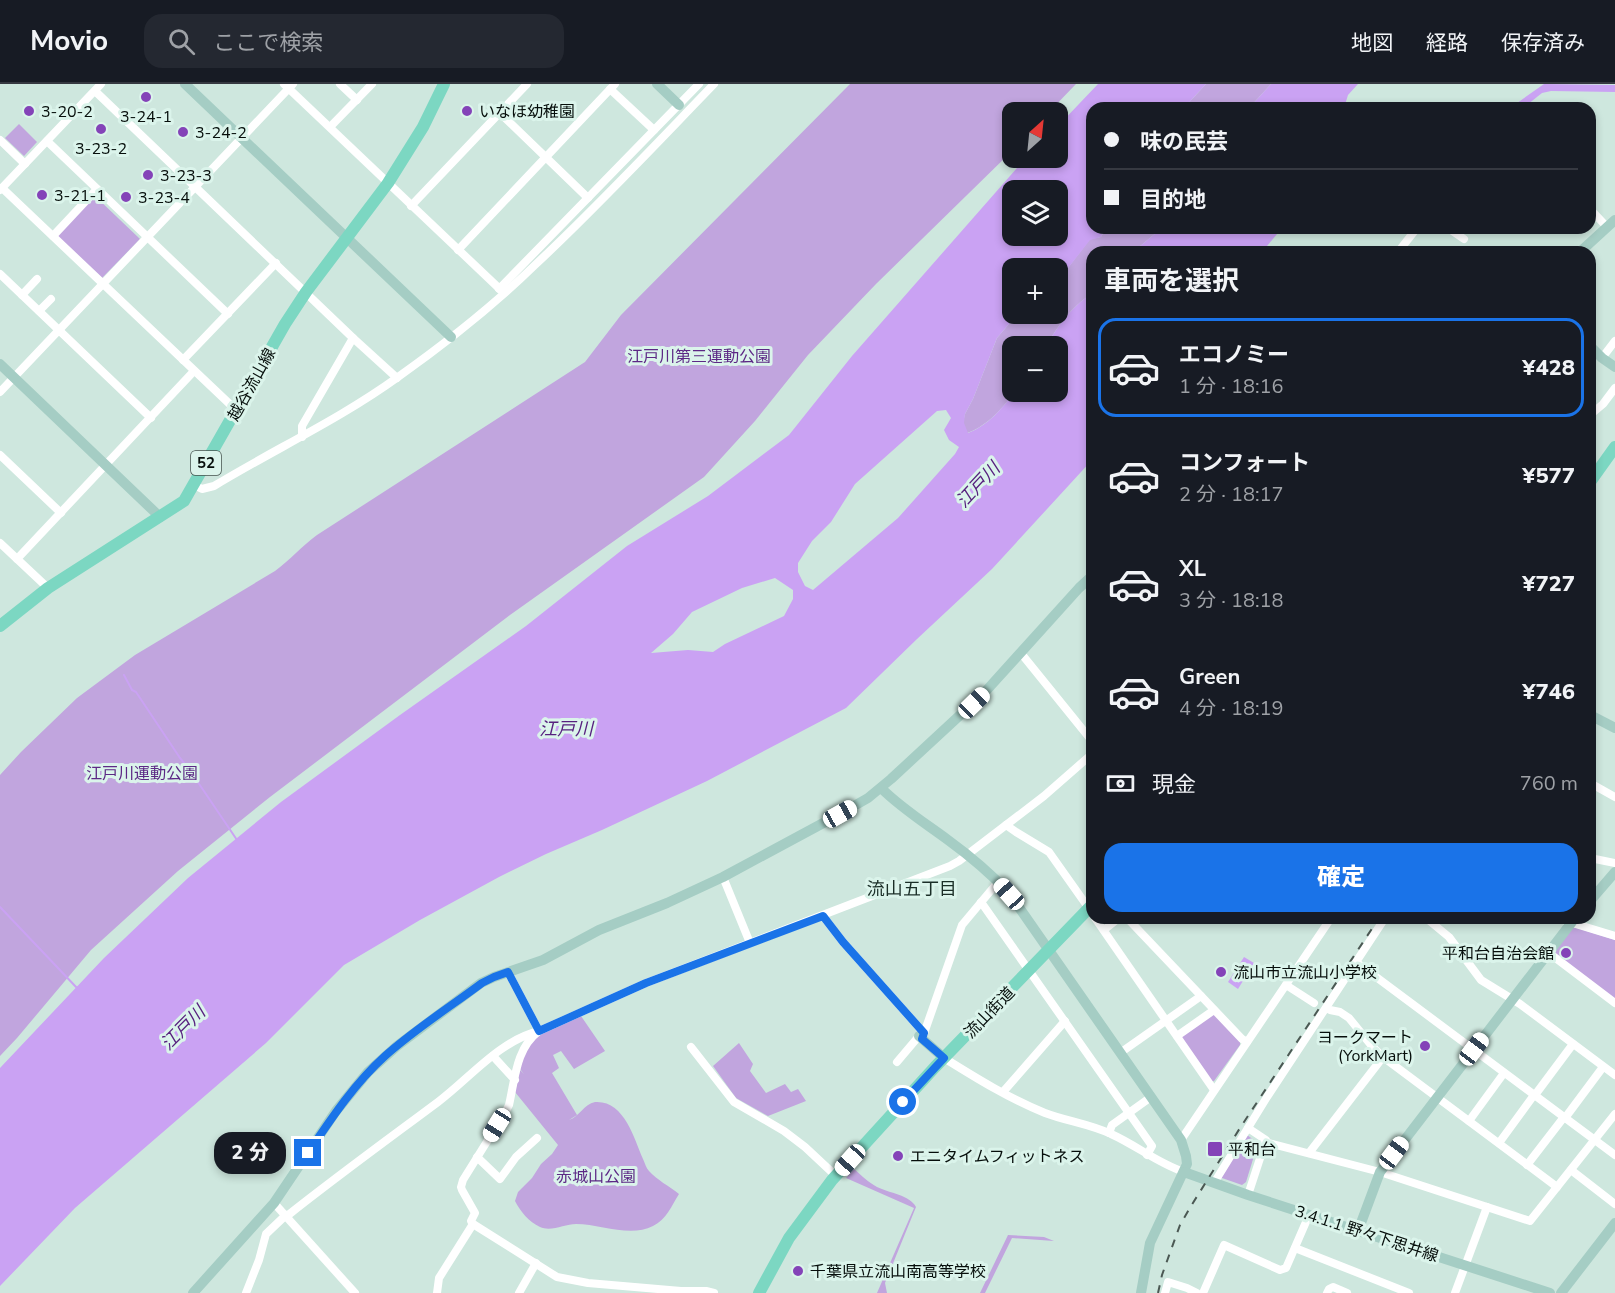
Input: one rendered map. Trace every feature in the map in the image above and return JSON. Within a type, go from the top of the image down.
[{"type":"main road","name":"越谷流山線","points":[[0,626],[48,588],[180,504],[194,485],[285,324],[306,292],[388,183],[423,127],[444,84]]},
{"type":"main road","points":[[1596,474],[1615,447]]},
{"type":"main road","name":"流山街道","points":[[759,1293],[795,1230],[836,1176],[944,1058],[1049,950],[1086,916]]},
{"type":"street","points":[[102,84],[1,189],[236,410]]},
{"type":"street","points":[[185,84],[451,337]]},
{"type":"street","points":[[340,84],[357,100]]},
{"type":"street","points":[[330,128],[372,84]]},
{"type":"street","points":[[657,84],[679,105]]},
{"type":"street","points":[[501,291],[699,84]]},
{"type":"street","points":[[194,485],[202,489],[214,486],[302,437],[397,378],[451,337],[548,252],[714,84]]},
{"type":"street","points":[[0,392],[242,138],[288,85],[501,291]]},
{"type":"street","points":[[411,206],[500,113],[521,86]]},
{"type":"street","points":[[458,250],[613,87],[654,130]]},
{"type":"street","points":[[95,91],[397,378]]},
{"type":"street","points":[[500,113],[588,198]]},
{"type":"street","points":[[0,140],[25,164]]},
{"type":"street","points":[[47,141],[228,314]]},
{"type":"street","points":[[52,236],[97,189]]},
{"type":"street","points":[[1586,246],[1611,223],[1596,213]]},
{"type":"street","points":[[1403,246],[1412,234]]},
{"type":"street","points":[[1458,234],[1464,238]]},
{"type":"street","points":[[183,360],[276,263]]},
{"type":"street","points":[[0,274],[150,418]]},
{"type":"street","points":[[22,295],[37,279]]},
{"type":"street","points":[[39,311],[51,299]]},
{"type":"street","points":[[302,437],[302,426],[353,338]]},
{"type":"street","points":[[1602,358],[1615,342]]},
{"type":"street","points":[[1596,352],[1615,367]]},
{"type":"street","points":[[0,364],[160,517]]},
{"type":"street","points":[[17,559],[194,371]]},
{"type":"street","points":[[1596,410],[1615,388]]},
{"type":"street","points":[[0,454],[61,513]]},
{"type":"street","points":[[0,543],[48,588]]},
{"type":"street","points":[[193,1293],[274,1203],[336,1111],[356,1086],[406,1039],[482,983],[543,960],[599,930],[652,910],[723,876],[854,806],[881,788],[985,692],[1086,582]]},
{"type":"street","points":[[1020,652],[1086,733]]},
{"type":"street","points":[[1596,718],[1615,728]]},
{"type":"street","points":[[246,1293],[260,1260],[266,1234],[286,1216],[437,1103],[493,1056],[519,1038],[646,983],[950,866],[1044,796],[1086,759]]},
{"type":"street","points":[[1596,786],[1615,797]]},
{"type":"street","points":[[881,788],[998,882],[1020,909],[1181,1140],[1187,1164],[1150,1243],[1140,1293]]},
{"type":"street","points":[[1006,825],[1049,852],[1086,903]]},
{"type":"street","points":[[1596,859],[1615,862]]},
{"type":"street","points":[[1596,894],[1615,872]]},
{"type":"street","points":[[723,876],[750,943]]},
{"type":"street","points":[[897,1062],[922,1036],[962,924],[998,882]]},
{"type":"street","points":[[981,902],[1152,1146],[1148,1155]]},
{"type":"street","points":[[823,916],[922,1036],[944,1058],[963,1071],[1044,1113],[1109,1133],[1170,1167],[1184,1172]]},
{"type":"street","points":[[1100,924],[1214,1090]]},
{"type":"street","points":[[1104,930],[1112,924]]},
{"type":"street","points":[[1133,924],[1247,1042]]},
{"type":"street","points":[[1181,1140],[1327,924]]},
{"type":"street","points":[[1214,1183],[1381,924]]},
{"type":"street","points":[[1433,924],[1449,937],[1481,980],[1512,999],[1615,1075]]},
{"type":"street","points":[[1358,1230],[1380,1172],[1571,924]]},
{"type":"street","points":[[1584,924],[1615,936]]},
{"type":"street","points":[[1548,953],[1615,1003]]},
{"type":"street","points":[[1356,962],[1614,1153]]},
{"type":"street","points":[[508,972],[539,1031]]},
{"type":"street","points":[[1286,984],[1314,1003]]},
{"type":"street","points":[[1120,1053],[1201,996]]},
{"type":"street","points":[[1326,1008],[1350,1018],[1383,1058],[1557,1187]]},
{"type":"street","points":[[1177,1036],[1214,1010]]},
{"type":"street","points":[[1003,1092],[1065,1021]]},
{"type":"street","points":[[438,1293],[439,1278],[473,1224],[471,1221],[475,1213],[461,1187],[466,1173],[509,1105],[520,1056],[526,1044],[539,1031]]},
{"type":"street","points":[[1498,1143],[1573,1044]]},
{"type":"street","points":[[691,1047],[734,1102],[784,1131],[836,1176]]},
{"type":"street","points":[[493,1056],[515,1080]]},
{"type":"street","points":[[1309,1153],[1383,1058]]},
{"type":"street","points":[[1527,1165],[1603,1066]]},
{"type":"street","points":[[1469,1121],[1504,1073]]},
{"type":"street","points":[[1109,1133],[1112,1125],[1150,1097]]},
{"type":"street","points":[[1265,1142],[1380,1172],[1530,1221],[1615,1114]]},
{"type":"street","points":[[1248,1128],[1266,1140],[1248,1195]]},
{"type":"street","points":[[477,1157],[500,1179],[516,1157],[537,1138]]},
{"type":"street","points":[[1571,1170],[1615,1204]]},
{"type":"street","name":"3.4.1.1 野々下思井線","points":[[1184,1172],[1248,1195],[1551,1293]]},
{"type":"street","points":[[274,1203],[355,1293]]},
{"type":"street","points":[[1455,1293],[1487,1207]]},
{"type":"street","points":[[1203,1293],[1224,1245],[1280,1270],[1286,1268],[1309,1215]]},
{"type":"street","points":[[1561,1293],[1615,1223]]},
{"type":"street","points":[[473,1224],[557,1277],[574,1281],[708,1292]]},
{"type":"street","points":[[1295,1248],[1409,1293]]},
{"type":"street","points":[[519,1293],[537,1263]]},
{"type":"street","points":[[1166,1293],[1168,1282],[1197,1293]]},
{"type":"street","points":[[1328,1293],[1333,1287],[1347,1293]]},
{"type":"green space","name":"江戸川運動公園","points":[[850,84],[1076,84],[1059,102],[1002,102],[1002,161],[876,284],[808,355],[755,421],[704,477],[510,615],[270,797],[178,871],[91,950],[0,1056],[0,775],[77,698],[135,655],[275,571],[317,535],[585,362],[621,315]]},
{"type":"green space","points":[[1206,84],[1271,84],[1254,102],[1190,102]]},
{"type":"green space","points":[[19,124],[37,142],[24,156],[5,138]]},
{"type":"green space","points":[[95,196],[140,239],[102,278],[56,236]]},
{"type":"green space","points":[[1103,234],[1155,234],[1140,246],[1086,246],[1086,298],[1068,315],[1068,268],[1090,239],[1101,237]]},
{"type":"green space","points":[[1009,324],[1061,324],[1052,336],[1002,336],[1002,402],[1006,402],[988,421],[967,433],[963,423],[965,414],[997,338]]},
{"type":"green space","points":[[1572,928],[1615,940],[1615,999],[1554,955]]},
{"type":"green space","points":[[1215,1015],[1240,1041],[1240,1045],[1211,1082],[1181,1038]]},
{"type":"green space","name":"赤城山公園","points":[[581,1016],[605,1051],[574,1069],[561,1051],[553,1055],[559,1068],[552,1073],[577,1115],[569,1120],[576,1116],[588,1105],[595,1102],[613,1107],[621,1114],[632,1131],[648,1170],[679,1194],[662,1220],[644,1229],[625,1231],[576,1224],[544,1228],[529,1219],[515,1201],[518,1192],[558,1145],[515,1092],[520,1070],[524,1074],[520,1069],[522,1057],[537,1035]]},
{"type":"green space","points":[[739,1043],[753,1064],[750,1071],[766,1093],[785,1084],[791,1092],[798,1089],[806,1101],[768,1116],[736,1098],[713,1066]]},
{"type":"green space","points":[[1247,1135],[1258,1143],[1246,1182],[1242,1185],[1222,1178],[1220,1175]]},
{"type":"green space","points":[[854,1169],[874,1185],[904,1197],[916,1207],[885,1283],[887,1293],[877,1293],[914,1208],[846,1178]]},
{"type":"green space","points":[[1008,1235],[1044,1237],[1054,1241],[1012,1238],[985,1293],[980,1293]]},
{"type":"water","name":"江戸川","points":[[1098,84],[1206,84],[1190,102],[1086,102],[1086,234],[1103,234],[1101,237],[1090,240],[1068,268],[1068,258],[1002,258],[1002,324],[1009,324],[997,338],[965,414],[964,423],[968,433],[988,421],[1007,402],[1068,402],[1068,336],[1052,336],[1061,324],[1068,324],[1068,315],[1086,298],[1086,467],[992,569],[846,708],[707,781],[499,877],[344,965],[266,1043],[75,1208],[0,1286],[0,1068],[104,958],[188,878],[281,802],[526,626],[627,546],[708,496],[789,435],[852,356],[1002,185],[1002,246],[1068,246],[1068,180],[1006,180],[1017,168],[1068,168],[1068,116]],"holes":[[[946,410],[951,418],[944,430],[949,440],[959,447],[955,454],[898,518],[813,590],[805,586],[798,572],[798,563],[812,541],[831,522],[855,484],[937,411]],[[775,578],[793,590],[793,599],[784,616],[713,652],[688,650],[651,653],[673,634],[692,612],[742,588]]]},
{"type":"water","points":[[1271,84],[1358,84],[1348,95],[1346,102],[1254,102]]},
{"type":"water","points":[[1544,84],[1615,85],[1615,92],[1551,91],[1542,93],[1531,102],[1518,102]]},
{"type":"water","points":[[1155,234],[1277,234],[1267,246],[1140,246]]},
{"type":"water","points":[[1244,957],[1254,963],[1238,989],[1228,982]]},
{"type":"waterway","points":[[124,675],[132,690],[136,692],[237,840]]},
{"type":"waterway","points":[[0,907],[77,988]]},
{"type":"railway","points":[[1158,1293],[1180,1225],[1191,1206],[1375,924]]},
{"type":"place","name":"3-24-1","points":[[146,97]]},
{"type":"place","name":"3-20-2","points":[[29,111]]},
{"type":"place","name":"いなほ幼稚園","points":[[467,111]]},
{"type":"place","name":"3-23-2","points":[[101,129]]},
{"type":"place","name":"3-24-2","points":[[183,132]]},
{"type":"place","name":"3-23-3","points":[[148,175]]},
{"type":"place","name":"3-21-1","points":[[42,195]]},
{"type":"place","name":"3-23-4","points":[[126,197]]},
{"type":"place","name":"平和台自治会館","points":[[1566,953]]},
{"type":"place","name":"流山市立流山小学校","points":[[1221,972]]},
{"type":"place","name":"ヨークマート (YorkMart)","points":[[1425,1046]]},
{"type":"place","name":"平和台","points":[[1215,1149]]},
{"type":"place","name":"エニタイムフィットネス","points":[[898,1156]]},
{"type":"place","name":"千葉県立流山南高等学校","points":[[798,1271]]},
{"type":"district","name":"流山五丁目","points":[[912,889]]},
{"type":"route","points":[[308,1153],[336,1111],[368,1072],[414,1033],[482,983],[494,977],[508,972],[539,1031],[646,983],[823,916],[828,925],[924,1033],[922,1039],[944,1058],[903,1102]]},
{"type":"park label","name":"江戸川第三運動公園","points":[[699,356]]}]
